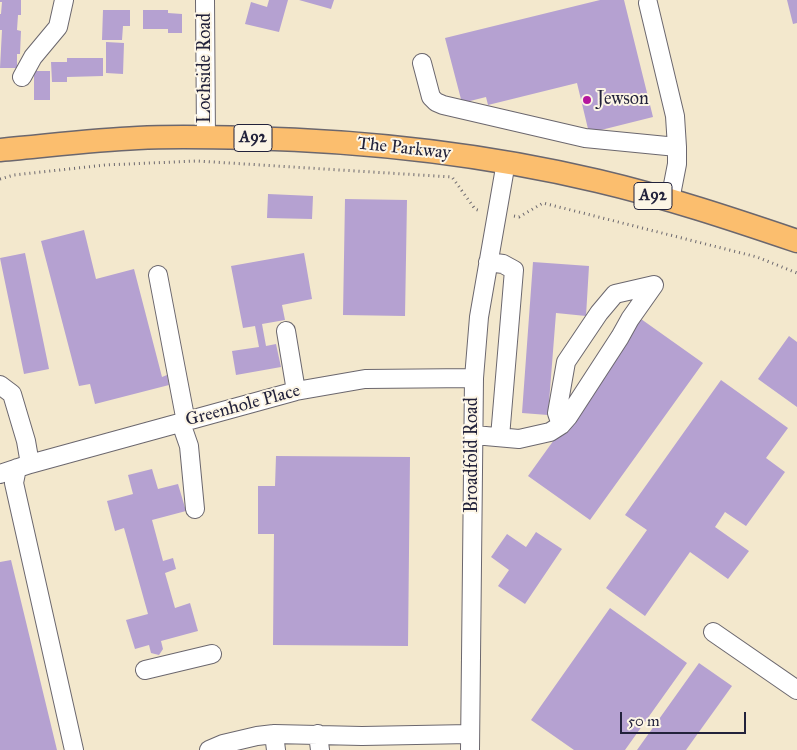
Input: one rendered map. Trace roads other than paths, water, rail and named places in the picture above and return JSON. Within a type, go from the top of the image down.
[{"type":"main road","name":"The Parkway","points":[[0,150],[138,138],[206,137],[356,143],[506,162],[599,182],[670,200],[797,241]]},
{"type":"street","points":[[22,77],[33,57],[58,27],[64,0]]},
{"type":"street","name":"Lochside Road","points":[[206,0],[206,137]]},
{"type":"street","points":[[648,3],[675,116],[676,164],[670,200]]},
{"type":"street","points":[[422,63],[431,97],[443,105],[585,138],[677,147]]},
{"type":"street","name":"Broadfold Road","points":[[470,742],[474,378],[478,317],[506,162]]},
{"type":"street","points":[[488,262],[503,264],[514,270],[500,437]]},
{"type":"street","points":[[158,274],[188,446],[195,509]]},
{"type":"street","points":[[474,435],[519,439],[550,432],[561,425],[654,285],[615,294],[599,313],[566,362],[557,413],[561,425]]},
{"type":"street","points":[[286,331],[296,391]]},
{"type":"street","name":"Greenhole Place","points":[[0,474],[296,391],[365,379],[474,378]]},
{"type":"street","points":[[0,385],[12,394],[26,441],[23,466],[14,483],[74,750]]},
{"type":"street","points":[[713,632],[797,690]]},
{"type":"street","points":[[145,670],[212,654]]},
{"type":"street","points":[[209,750],[223,744],[248,738],[275,742],[470,742]]},
{"type":"place","name":"Jewson","points":[[587,100]]}]
